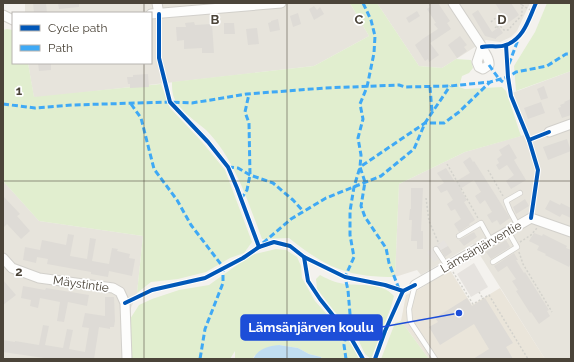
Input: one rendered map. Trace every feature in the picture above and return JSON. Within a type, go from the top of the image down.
[{"type":"street","points":[[157,3],[155,14],[281,3]]},
{"type":"street","points":[[453,3],[482,47]]},
{"type":"street","points":[[3,15],[12,20]]},
{"type":"street","points":[[549,132],[571,124]]},
{"type":"street","name":"Lämsänjärventie","points":[[415,284],[532,218],[571,232]]},
{"type":"street","name":"Mäystintie","points":[[3,258],[12,268],[39,278],[113,288],[120,292],[126,303],[127,359]]},
{"type":"lane","points":[[518,226],[506,201],[520,193]]},
{"type":"lane","points":[[459,236],[481,223],[491,241]]},
{"type":"lane","points":[[493,262],[516,246],[508,232]]},
{"type":"lane","points":[[436,249],[448,265]]},
{"type":"lane","points":[[415,284],[409,309],[410,321],[435,359]]},
{"type":"path","points":[[505,18],[495,28],[500,26],[504,30],[508,30],[522,15],[521,4],[533,9],[530,17]]},
{"type":"path","points":[[491,22],[501,12]]},
{"type":"path","points":[[447,164],[481,223]]},
{"type":"path","points":[[488,170],[506,201]]},
{"type":"path","points":[[426,198],[429,221],[439,244]]},
{"type":"path","points":[[541,221],[536,230],[516,246],[523,264],[552,312]]},
{"type":"path","points":[[448,265],[473,304],[489,295],[528,359]]},
{"type":"path","points":[[479,292],[483,299]]},
{"type":"shaded area","points":[[25,3],[350,3],[369,36],[314,66],[34,98],[28,64],[152,64],[152,12],[25,12]]},
{"type":"shaded area","points":[[377,3],[530,3],[517,31],[511,37],[500,42],[486,40],[442,68],[419,66]]},
{"type":"shaded area","points":[[571,71],[571,359],[545,359],[473,244],[421,275],[417,270],[395,277],[399,184],[465,152],[524,135],[512,93]]},
{"type":"shaded area","points":[[3,181],[39,221],[143,236],[137,293],[131,308],[130,319],[132,359],[3,359]]},
{"type":"shaded area","points":[[444,240],[448,246],[441,251],[444,256],[434,262],[427,252]]},
{"type":"shaded area","points":[[474,263],[488,287],[471,297],[457,274]]},
{"type":"shaded area","points":[[450,270],[472,305],[500,288],[545,359],[429,359],[401,321],[406,295],[418,290]]},
{"type":"green space","points":[[350,3],[377,3],[419,66],[442,68],[456,59],[471,60],[473,68],[469,73],[462,76],[459,87],[465,89],[502,87],[506,91],[521,136],[465,152],[399,184],[395,277],[367,276],[339,269],[306,251],[289,238],[262,239],[246,196],[233,167],[216,141],[178,105],[173,93],[172,82],[314,66],[369,36]]},
{"type":"green space","points":[[547,3],[571,3],[571,71],[516,91],[514,66],[535,32]]},
{"type":"green space","points":[[3,30],[12,30],[12,64],[28,64],[34,97],[161,84],[170,108],[202,142],[225,170],[252,242],[244,253],[230,258],[206,272],[178,279],[151,282],[137,293],[143,236],[39,221],[3,181]]},
{"type":"green space","points":[[276,249],[286,250],[297,257],[301,266],[302,278],[315,301],[340,329],[353,347],[359,359],[322,359],[321,357],[309,354],[298,348],[279,345],[254,356],[253,359],[235,359],[235,351],[230,359],[132,359],[130,319],[139,305],[179,290],[209,285],[251,255]]},
{"type":"green space","points":[[320,275],[330,280],[347,284],[376,286],[389,291],[394,296],[371,359],[365,354],[355,333],[335,312],[317,289],[316,279]]},
{"type":"green space","points":[[401,321],[429,359],[381,359],[395,323]]},
{"type":"water","points":[[279,345],[298,348],[309,354],[321,357],[322,359],[253,359],[264,349]]},
{"type":"building","points":[[33,3],[46,3],[47,12],[34,12]]},
{"type":"building","points":[[58,3],[79,3],[79,7],[59,9]]},
{"type":"building","points":[[428,3],[438,3],[450,21],[447,23],[451,29],[430,43],[439,55],[429,62],[428,59],[425,61],[415,45],[438,29],[427,9],[430,7]]},
{"type":"building","points":[[495,3],[511,3],[519,15],[508,23]]},
{"type":"building","points":[[314,6],[317,10],[320,7],[324,14],[314,20],[309,9]]},
{"type":"building","points":[[478,10],[492,32],[499,27],[503,33],[496,39],[485,36],[472,14]]},
{"type":"building","points":[[417,11],[420,16],[409,23],[406,18]]},
{"type":"building","points":[[298,13],[301,24],[293,27],[290,16]]},
{"type":"building","points":[[278,19],[280,30],[270,32],[268,23]]},
{"type":"building","points":[[194,22],[195,25],[212,24],[214,53],[202,53],[202,48],[184,49],[184,40],[177,41],[176,27],[186,27],[185,23]]},
{"type":"building","points":[[224,23],[234,23],[235,34],[224,34]]},
{"type":"building","points":[[257,28],[259,44],[248,45],[246,29]]},
{"type":"building","points":[[460,36],[467,45],[464,47],[467,51],[457,58],[448,45]]},
{"type":"building","points":[[38,64],[51,64],[51,70],[39,71]]},
{"type":"building","points":[[148,74],[149,87],[130,88],[127,77]]},
{"type":"building","points":[[544,86],[548,98],[541,100],[537,89]]},
{"type":"building","points":[[571,99],[571,115],[562,118],[558,108],[561,107],[560,105],[565,103],[564,102]]},
{"type":"building","points":[[541,102],[545,113],[528,119],[524,108]]},
{"type":"building","points":[[567,139],[571,151],[548,160],[543,147]]},
{"type":"building","points":[[509,144],[517,158],[514,160],[526,180],[511,189],[506,181],[514,175],[507,165],[499,170],[496,165],[499,163],[497,159],[502,155],[499,150]]},
{"type":"building","points":[[470,157],[510,218],[500,225],[497,220],[492,223],[487,215],[492,212],[485,200],[480,204],[475,196],[481,192],[474,180],[460,189],[467,200],[464,202],[475,220],[459,232],[454,224],[461,219],[455,209],[451,211],[447,204],[453,200],[447,190],[441,193],[437,187],[444,183],[437,173],[446,168],[455,182],[470,173],[463,162]]},
{"type":"building","points":[[411,188],[423,188],[421,231],[423,231],[423,249],[417,249],[417,241],[411,241],[412,220],[409,220],[411,209]]},
{"type":"building","points":[[3,196],[20,214],[17,216],[30,231],[21,239],[7,224],[3,228]]},
{"type":"building","points":[[525,199],[529,206],[516,214],[513,207]]},
{"type":"building","points":[[550,200],[571,208],[571,218],[562,214],[560,217],[545,209]]},
{"type":"building","points":[[474,232],[477,237],[464,246],[459,240]]},
{"type":"building","points":[[534,233],[542,236],[543,234],[567,246],[566,248],[571,250],[571,263],[569,267],[537,250],[539,246],[529,241]]},
{"type":"building","points":[[68,234],[74,235],[70,256],[87,259],[90,238],[96,239],[92,261],[109,264],[112,248],[118,249],[117,251],[130,254],[129,258],[135,259],[132,276],[109,271],[108,277],[91,274],[91,272],[47,264],[48,259],[37,257],[36,263],[23,260],[25,247],[40,250],[42,240],[66,245]]},
{"type":"building","points":[[506,240],[510,247],[491,259],[486,252]]},
{"type":"building","points":[[448,246],[452,252],[445,257],[441,250]]},
{"type":"building","points":[[514,253],[518,260],[516,260],[549,310],[547,311],[550,316],[539,324],[516,291],[518,290],[512,281],[516,279],[507,266],[498,272],[494,266]]},
{"type":"building","points":[[3,280],[16,295],[3,305]]},
{"type":"building","points":[[23,286],[89,295],[87,306],[68,302],[64,322],[57,321],[60,302],[40,298],[38,308],[30,306],[31,300],[21,298]]},
{"type":"building","points":[[105,297],[114,297],[114,327],[110,327],[110,329],[99,327],[94,359],[51,359],[3,352],[3,340],[39,345],[43,325],[49,326],[45,345],[63,348],[67,329],[73,330],[69,349],[85,352],[89,328],[82,327],[85,313],[105,316]]},
{"type":"building","points":[[467,298],[472,306],[485,298],[513,343],[506,347],[513,359],[473,359],[489,349],[474,324],[440,345],[429,327],[438,322],[435,318]]},
{"type":"marked path","points":[[346,359],[344,345],[350,314],[348,290],[345,277],[354,257],[350,235],[350,211],[354,187],[360,167],[361,155],[358,138],[363,119],[360,104],[367,87],[374,53],[375,36],[371,20],[363,3]]},
{"type":"marked path","points":[[509,64],[519,37]]},
{"type":"marked path","points":[[3,104],[35,108],[72,105],[170,102],[192,103],[247,94],[325,88],[399,85],[405,87],[450,86],[490,82],[508,77],[516,72],[547,66],[566,54],[571,54]]},
{"type":"marked path","points":[[489,65],[503,82]]},
{"type":"marked path","points":[[399,289],[389,263],[386,248],[365,217],[361,206],[365,182],[360,167],[425,123],[444,123],[459,112],[490,82]]},
{"type":"marked path","points":[[263,243],[291,219],[326,198],[381,176],[414,149],[425,123],[450,86]]},
{"type":"marked path","points":[[430,87],[432,112]]},
{"type":"marked path","points":[[241,199],[247,190],[250,175],[249,123],[245,112],[249,94]]},
{"type":"marked path","points":[[131,104],[141,118],[154,169],[177,200],[191,225],[223,267],[223,283],[205,329],[200,359]]},
{"type":"marked path","points":[[228,167],[238,168],[250,175],[273,183],[293,200],[303,211]]},
{"type":"cycle path","points":[[482,47],[503,46],[517,38],[522,33],[536,3]]},
{"type":"cycle path","points":[[159,14],[159,58],[170,102],[208,142],[228,167],[259,247],[274,242],[290,246],[304,257],[345,277],[385,285],[403,291]]},
{"type":"cycle path","points":[[506,45],[511,96],[529,140]]},
{"type":"cycle path","points":[[531,218],[538,170],[529,140],[549,132]]},
{"type":"cycle path","points":[[125,303],[152,290],[205,278],[243,258],[259,247]]},
{"type":"cycle path","points":[[304,257],[308,281],[320,299],[351,338],[363,359]]},
{"type":"cycle path","points":[[375,359],[385,331],[403,291],[415,285]]},
{"type":"place","name":"Lämsänjärven koulu","points":[[459,313]]}]
